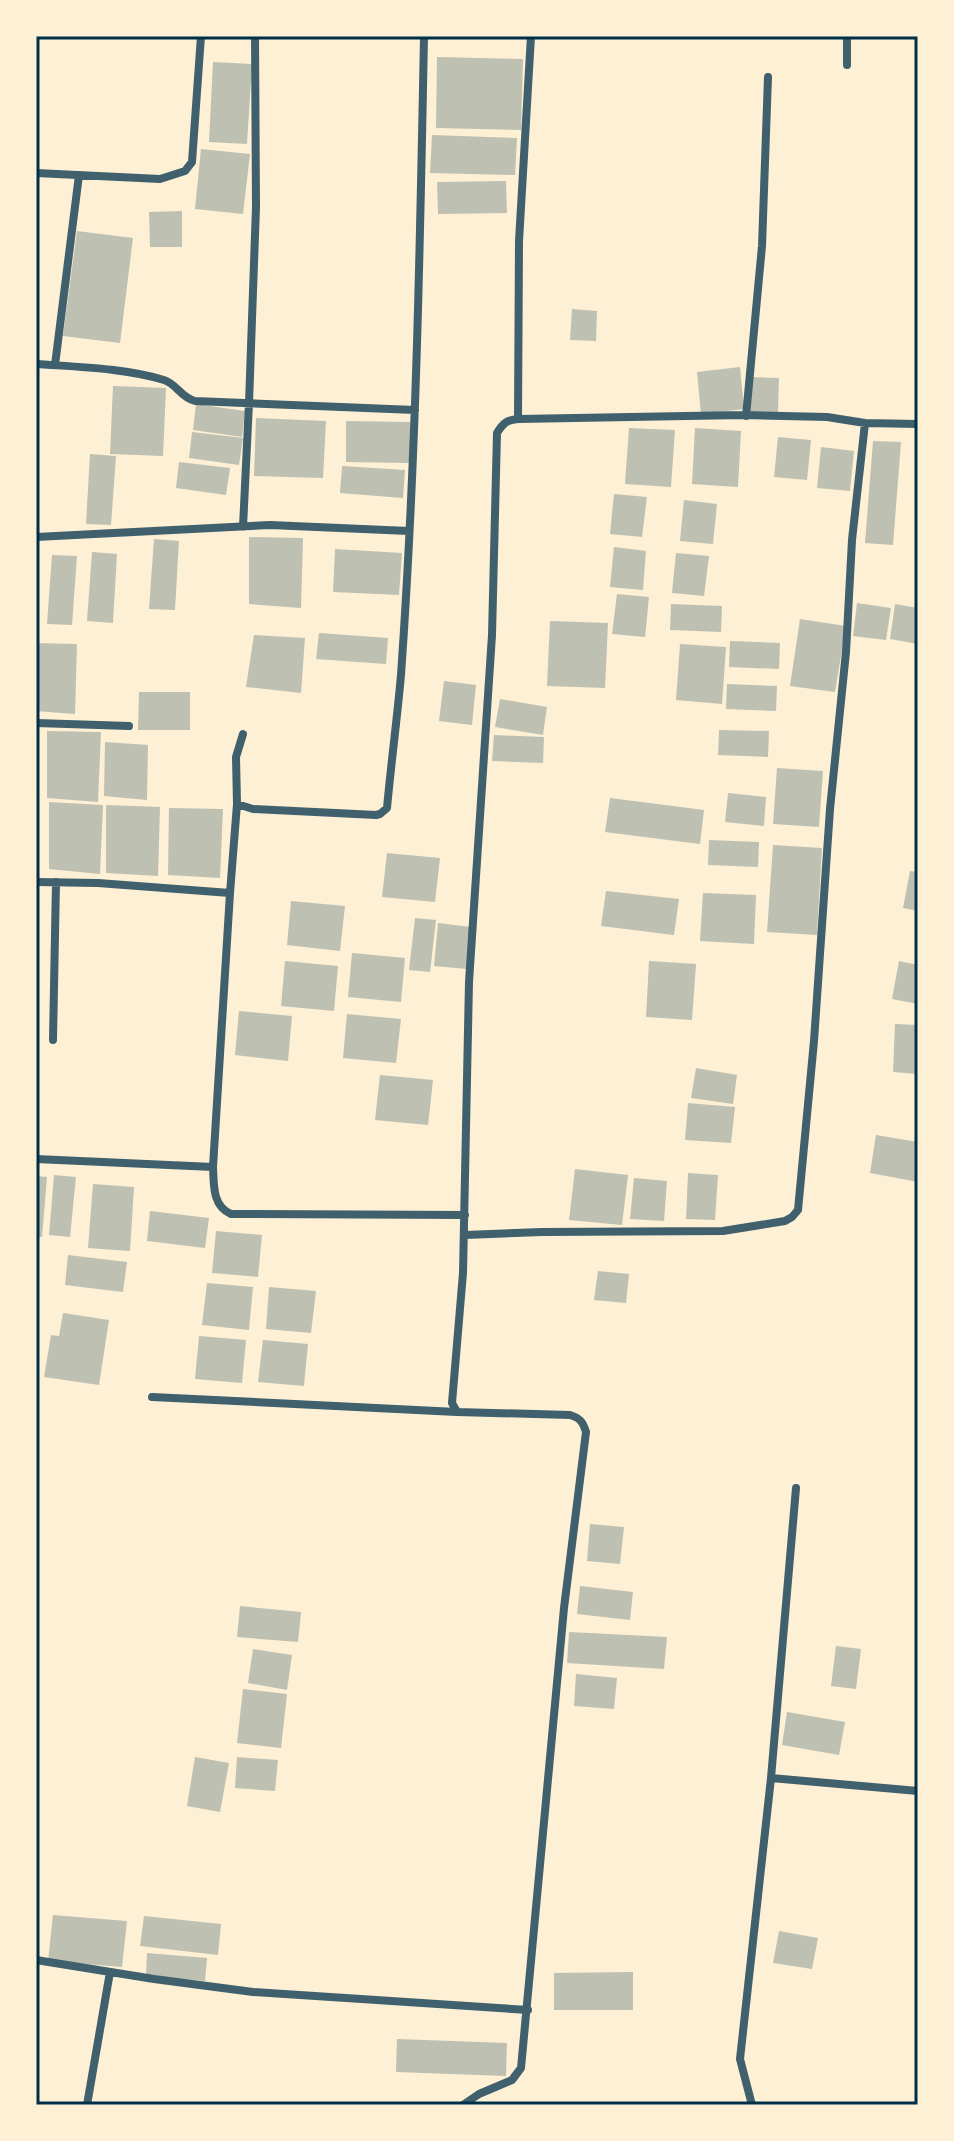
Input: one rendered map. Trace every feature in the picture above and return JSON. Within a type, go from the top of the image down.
[{"type":"street","points":[[36,173],[160,179],[185,171],[192,162],[201,36]]},
{"type":"street","points":[[243,527],[256,207],[255,36]]},
{"type":"street","points":[[237,804],[253,809],[376,815],[387,808],[401,677],[415,410],[424,36]]},
{"type":"street","points":[[518,419],[519,241],[531,36]]},
{"type":"street","points":[[847,36],[847,65]]},
{"type":"street","points":[[746,416],[762,246],[768,77]]},
{"type":"street","points":[[55,365],[79,175]]},
{"type":"street","points":[[36,364],[166,380],[183,396],[195,401],[415,410]]},
{"type":"street","points":[[457,1412],[452,1403],[465,1235],[469,982],[492,635],[497,433],[508,420],[518,419],[827,417],[865,423],[918,424]]},
{"type":"street","points":[[465,1235],[723,1231],[785,1221],[798,1210],[814,1041],[830,809],[846,652],[852,540],[865,423]]},
{"type":"street","points":[[36,537],[270,525],[409,531]]},
{"type":"street","points":[[36,723],[129,726]]},
{"type":"street","points":[[243,734],[236,757],[237,804],[213,1167],[218,1202],[224,1211],[231,1214],[465,1215]]},
{"type":"street","points":[[36,882],[98,883],[230,893]]},
{"type":"street","points":[[53,1040],[56,882]]},
{"type":"street","points":[[36,1159],[213,1167]]},
{"type":"street","points":[[152,1397],[570,1415],[579,1417],[584,1424],[586,1432],[564,1608],[521,2068],[512,2080],[479,2094],[463,2105]]},
{"type":"street","points":[[752,2105],[740,2059],[771,1778],[796,1488]]},
{"type":"street","points":[[771,1778],[918,1791]]},
{"type":"street","points":[[36,1960],[253,1992],[528,2010]]},
{"type":"street","points":[[87,2105],[110,1972]]},
{"type":"building","points":[[437,57],[523,59],[521,130],[436,128]]},
{"type":"building","points":[[213,62],[252,64],[247,144],[209,142]]},
{"type":"building","points":[[432,135],[517,138],[515,175],[430,173]]},
{"type":"building","points":[[201,149],[250,154],[243,214],[195,209]]},
{"type":"building","points":[[506,181],[507,213],[438,214],[437,182]]},
{"type":"building","points":[[182,211],[182,247],[150,247],[149,212]]},
{"type":"building","points":[[77,231],[133,238],[120,343],[63,336]]},
{"type":"building","points":[[572,309],[597,311],[596,341],[570,340]]},
{"type":"building","points":[[740,367],[744,409],[701,414],[697,372]]},
{"type":"building","points":[[750,377],[779,378],[778,412],[749,412]]},
{"type":"building","points":[[113,386],[166,388],[163,456],[110,454]]},
{"type":"building","points":[[196,404],[245,411],[242,437],[193,430]]},
{"type":"building","points":[[256,418],[326,421],[323,478],[254,476]]},
{"type":"building","points":[[346,421],[410,422],[410,463],[346,462]]},
{"type":"building","points":[[629,428],[675,430],[671,487],[625,484]]},
{"type":"building","points":[[695,428],[741,431],[738,487],[692,484]]},
{"type":"building","points":[[192,432],[243,438],[239,465],[189,458]]},
{"type":"building","points":[[778,437],[811,440],[807,480],[774,477]]},
{"type":"building","points":[[873,441],[901,442],[893,545],[865,543]]},
{"type":"building","points":[[821,447],[854,451],[850,491],[817,488]]},
{"type":"building","points":[[90,454],[116,456],[111,525],[86,524]]},
{"type":"building","points":[[179,462],[230,468],[226,495],[176,488]]},
{"type":"building","points":[[342,466],[405,470],[403,498],[340,493]]},
{"type":"building","points":[[614,494],[647,497],[642,537],[610,534]]},
{"type":"building","points":[[684,500],[717,504],[713,544],[680,541]]},
{"type":"building","points":[[249,537],[303,538],[301,608],[249,604]]},
{"type":"building","points":[[154,539],[179,541],[175,610],[149,609]]},
{"type":"building","points":[[614,547],[646,551],[643,590],[610,587]]},
{"type":"building","points":[[335,549],[402,553],[399,595],[333,592]]},
{"type":"building","points":[[92,552],[117,554],[113,623],[87,621]]},
{"type":"building","points":[[676,553],[709,556],[704,596],[672,593]]},
{"type":"building","points":[[52,555],[77,556],[72,625],[47,624]]},
{"type":"building","points":[[617,594],[649,597],[645,637],[612,634]]},
{"type":"building","points":[[857,603],[891,608],[886,640],[853,636]]},
{"type":"building","points":[[671,604],[722,606],[721,632],[670,630]]},
{"type":"building","points":[[895,604],[918,608],[918,644],[890,639]]},
{"type":"building","points":[[800,619],[846,626],[835,692],[790,686]]},
{"type":"building","points":[[550,621],[608,623],[605,688],[547,686]]},
{"type":"building","points":[[319,633],[388,638],[386,664],[316,659]]},
{"type":"building","points":[[254,635],[305,638],[301,693],[246,687]]},
{"type":"building","points":[[730,641],[780,643],[779,669],[729,667]]},
{"type":"building","points":[[36,643],[77,644],[75,714],[36,711]]},
{"type":"building","points":[[680,644],[726,647],[722,704],[676,700]]},
{"type":"building","points":[[444,681],[476,685],[472,725],[439,721]]},
{"type":"building","points":[[727,684],[777,686],[776,711],[726,709]]},
{"type":"building","points":[[139,692],[190,692],[190,730],[138,730]]},
{"type":"building","points":[[500,699],[547,707],[543,735],[495,727]]},
{"type":"building","points":[[719,730],[769,731],[768,757],[718,755]]},
{"type":"building","points":[[47,731],[101,732],[98,802],[47,798]]},
{"type":"building","points":[[494,735],[544,737],[543,763],[492,761]]},
{"type":"building","points":[[105,742],[148,745],[147,800],[104,796]]},
{"type":"building","points":[[777,768],[823,771],[819,827],[773,824]]},
{"type":"building","points":[[728,793],[766,797],[764,826],[725,822]]},
{"type":"building","points":[[610,798],[704,810],[700,844],[605,832]]},
{"type":"building","points":[[49,802],[103,805],[100,874],[49,869]]},
{"type":"building","points":[[106,805],[160,807],[158,876],[106,873]]},
{"type":"building","points":[[169,808],[223,809],[220,878],[168,875]]},
{"type":"building","points":[[709,840],[759,842],[758,867],[708,865]]},
{"type":"building","points":[[773,845],[822,848],[817,935],[767,932]]},
{"type":"building","points":[[387,853],[440,858],[435,902],[382,897]]},
{"type":"building","points":[[910,871],[918,872],[918,911],[903,908]]},
{"type":"building","points":[[606,891],[679,899],[674,935],[601,926]]},
{"type":"building","points":[[703,893],[756,895],[754,944],[700,941]]},
{"type":"building","points":[[291,901],[345,906],[340,951],[287,945]]},
{"type":"building","points":[[415,918],[436,920],[430,972],[409,970]]},
{"type":"building","points":[[438,923],[471,927],[467,969],[434,966]]},
{"type":"building","points":[[352,953],[405,958],[401,1002],[348,997]]},
{"type":"building","points":[[285,961],[338,966],[334,1011],[281,1006]]},
{"type":"building","points":[[649,961],[696,964],[692,1020],[646,1017]]},
{"type":"building","points":[[899,961],[918,965],[918,1004],[892,999]]},
{"type":"building","points":[[239,1011],[292,1016],[288,1061],[235,1055]]},
{"type":"building","points":[[347,1014],[401,1019],[396,1063],[343,1058]]},
{"type":"building","points":[[895,1024],[918,1025],[918,1074],[893,1072]]},
{"type":"building","points":[[696,1068],[737,1075],[733,1104],[691,1098]]},
{"type":"building","points":[[380,1075],[433,1080],[428,1125],[375,1120]]},
{"type":"building","points":[[688,1103],[735,1107],[731,1143],[685,1140]]},
{"type":"building","points":[[876,1135],[918,1142],[918,1182],[870,1173]]},
{"type":"building","points":[[575,1169],[628,1175],[622,1225],[569,1220]]},
{"type":"building","points":[[688,1173],[718,1175],[715,1220],[686,1219]]},
{"type":"building","points":[[54,1175],[76,1177],[70,1237],[49,1235]]},
{"type":"building","points":[[36,1176],[47,1177],[42,1237],[36,1237]]},
{"type":"building","points":[[634,1178],[667,1181],[664,1221],[630,1219]]},
{"type":"building","points":[[93,1184],[134,1187],[130,1251],[88,1248]]},
{"type":"building","points":[[150,1211],[209,1218],[205,1248],[147,1241]]},
{"type":"building","points":[[216,1231],[262,1235],[258,1277],[212,1273]]},
{"type":"building","points":[[68,1255],[127,1262],[123,1292],[65,1285]]},
{"type":"building","points":[[598,1271],[629,1274],[626,1303],[594,1300]]},
{"type":"building","points":[[207,1283],[253,1287],[249,1330],[202,1325]]},
{"type":"building","points":[[269,1287],[316,1291],[311,1333],[266,1329]]},
{"type":"building","points":[[63,1313],[109,1320],[99,1385],[44,1377],[51,1335],[59,1336]]},
{"type":"building","points":[[199,1336],[246,1340],[242,1383],[195,1379]]},
{"type":"building","points":[[263,1340],[308,1344],[304,1386],[258,1382]]},
{"type":"building","points":[[590,1524],[624,1527],[620,1564],[587,1561]]},
{"type":"building","points":[[580,1586],[633,1592],[630,1620],[577,1614]]},
{"type":"building","points":[[240,1606],[301,1612],[298,1642],[237,1637]]},
{"type":"building","points":[[569,1632],[667,1637],[664,1669],[567,1663]]},
{"type":"building","points":[[836,1646],[861,1649],[856,1689],[831,1686]]},
{"type":"building","points":[[253,1649],[292,1655],[287,1690],[248,1683]]},
{"type":"building","points":[[576,1674],[617,1678],[614,1709],[574,1706]]},
{"type":"building","points":[[243,1689],[287,1694],[281,1748],[237,1743]]},
{"type":"building","points":[[787,1712],[845,1722],[839,1755],[782,1745]]},
{"type":"building","points":[[195,1757],[229,1763],[220,1812],[187,1806]]},
{"type":"building","points":[[237,1757],[278,1760],[275,1791],[235,1788]]},
{"type":"building","points":[[53,1915],[127,1921],[122,1967],[48,1961]]},
{"type":"building","points":[[144,1916],[221,1924],[218,1955],[140,1946]]},
{"type":"building","points":[[779,1931],[818,1938],[812,1969],[773,1963]]},
{"type":"building","points":[[147,1953],[207,1958],[205,1981],[146,1976]]},
{"type":"building","points":[[633,1972],[633,2010],[554,2010],[554,1973]]},
{"type":"building","points":[[397,2039],[507,2043],[506,2076],[396,2072]]}]
